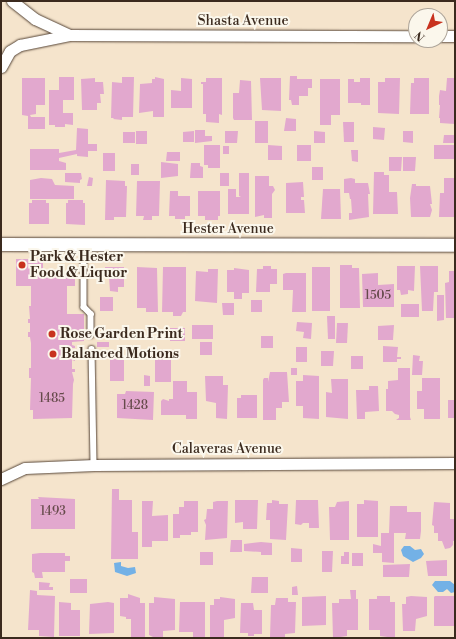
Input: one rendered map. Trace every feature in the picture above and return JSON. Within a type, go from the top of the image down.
[{"type":"street","name":"Shasta Avenue","points":[[12,1],[36,19],[69,35]]},
{"type":"street","name":"Shasta Avenue","points":[[1,67],[10,51],[20,45],[69,35],[408,36]]},
{"type":"street","name":"Hester Avenue","points":[[1,244],[455,245]]},
{"type":"street","name":"Calaveras Avenue","points":[[1,479],[25,468],[94,465],[455,463]]},
{"type":"lane","points":[[84,245],[84,307],[91,314],[91,335]]},
{"type":"lane","points":[[92,349],[94,465]]},
{"type":"water","points":[[404,546],[410,546],[415,550],[421,549],[424,554],[421,558],[413,562],[403,556],[401,550]]},
{"type":"water","points":[[121,562],[121,566],[128,568],[135,567],[136,573],[127,576],[115,572],[114,563]]},
{"type":"water","points":[[435,581],[450,581],[455,585],[455,592],[451,593],[447,589],[443,592],[438,592],[432,585]]},
{"type":"building","points":[[290,76],[297,76],[297,79],[312,79],[312,88],[308,88],[308,96],[299,96],[299,105],[292,105],[291,100],[289,100]]},
{"type":"building","points":[[59,77],[74,77],[74,100],[63,100],[63,113],[73,113],[73,125],[65,124],[65,127],[55,127],[55,125],[49,125],[49,90],[59,90]]},
{"type":"building","points":[[122,77],[134,77],[133,117],[122,117],[122,120],[111,118],[112,82],[122,83]]},
{"type":"building","points":[[155,77],[164,79],[164,117],[153,117],[153,111],[139,113],[140,84],[152,83],[152,79],[155,79]]},
{"type":"building","points":[[22,78],[45,78],[45,105],[36,105],[36,114],[30,115],[31,117],[45,117],[45,129],[28,129],[28,116],[22,115]]},
{"type":"building","points":[[95,78],[95,82],[103,82],[104,94],[100,94],[101,103],[97,103],[97,110],[82,110],[81,79]]},
{"type":"building","points":[[181,78],[192,79],[192,108],[171,108],[171,90],[181,91]]},
{"type":"building","points":[[206,78],[222,78],[222,115],[219,114],[219,123],[206,122],[206,114],[203,114],[203,84],[201,84],[201,82],[206,82]]},
{"type":"building","points":[[260,78],[281,78],[281,111],[262,110]]},
{"type":"building","points":[[360,78],[370,78],[370,105],[348,103],[348,79],[354,79],[354,82],[360,82]]},
{"type":"building","points":[[385,78],[400,78],[399,114],[378,113],[378,82],[385,82]]},
{"type":"building","points":[[414,78],[429,78],[429,114],[410,114],[411,83],[414,83]]},
{"type":"building","points":[[447,78],[455,78],[455,124],[440,123],[439,118],[440,90],[446,91]]},
{"type":"building","points":[[320,79],[340,79],[340,115],[331,115],[331,125],[320,125]]},
{"type":"building","points":[[240,80],[251,81],[252,120],[234,120],[233,118],[233,93],[239,93]]},
{"type":"building","points":[[286,118],[296,119],[296,131],[284,131]]},
{"type":"building","points":[[255,121],[268,121],[268,143],[255,143]]},
{"type":"building","points":[[343,122],[354,122],[354,142],[344,142]]},
{"type":"building","points":[[373,127],[385,128],[384,140],[373,139]]},
{"type":"building","points":[[77,128],[88,129],[88,144],[97,144],[97,151],[88,151],[88,157],[77,156],[77,154],[59,158],[59,161],[66,163],[66,170],[30,170],[30,149],[59,149],[59,153],[76,150]]},
{"type":"building","points":[[195,130],[205,130],[205,136],[212,136],[212,141],[195,143]]},
{"type":"building","points":[[136,131],[147,131],[147,144],[136,144]]},
{"type":"building","points":[[194,131],[194,142],[183,142],[183,132]]},
{"type":"building","points":[[225,131],[238,131],[237,143],[225,143]]},
{"type":"building","points":[[314,131],[325,132],[325,143],[314,143]]},
{"type":"building","points":[[403,131],[413,131],[413,143],[403,142]]},
{"type":"building","points":[[123,132],[135,132],[135,143],[123,143]]},
{"type":"building","points":[[444,135],[455,135],[455,143],[443,143]]},
{"type":"building","points":[[204,145],[220,145],[220,168],[208,168],[208,165],[204,165]]},
{"type":"building","points":[[268,145],[282,146],[282,160],[268,160]]},
{"type":"building","points":[[297,145],[311,145],[311,161],[297,161]]},
{"type":"building","points":[[434,145],[455,145],[455,159],[434,159]]},
{"type":"building","points":[[223,146],[229,146],[229,154],[223,154]]},
{"type":"building","points":[[351,150],[358,150],[358,162],[352,161]]},
{"type":"building","points":[[167,152],[180,152],[180,161],[166,161]]},
{"type":"building","points":[[103,153],[115,153],[115,171],[103,171]]},
{"type":"building","points":[[389,157],[402,157],[401,171],[389,171]]},
{"type":"building","points":[[403,157],[416,157],[415,171],[403,171]]},
{"type":"building","points":[[161,162],[178,164],[178,176],[161,178]]},
{"type":"building","points":[[191,163],[200,163],[200,166],[203,167],[203,178],[190,178]]},
{"type":"building","points":[[131,164],[139,164],[139,175],[131,175]]},
{"type":"building","points":[[312,167],[323,167],[323,180],[312,180]]},
{"type":"building","points":[[374,172],[384,172],[384,175],[389,175],[389,192],[397,192],[398,214],[373,214]]},
{"type":"building","points":[[65,173],[81,173],[82,179],[80,180],[80,183],[65,182]]},
{"type":"building","points":[[220,173],[229,173],[229,186],[220,186]]},
{"type":"building","points":[[239,173],[249,173],[249,214],[228,214],[228,189],[236,189],[236,197],[241,197],[239,196]]},
{"type":"building","points":[[255,176],[269,176],[269,186],[273,186],[275,190],[272,194],[272,218],[264,218],[264,215],[255,217]]},
{"type":"building","points":[[89,177],[93,178],[92,186],[87,186]]},
{"type":"building","points":[[41,178],[52,179],[55,185],[74,186],[74,199],[30,199],[30,180]]},
{"type":"building","points":[[444,178],[455,178],[455,217],[439,217],[440,193],[444,193]]},
{"type":"building","points":[[344,179],[355,179],[355,183],[368,183],[370,194],[368,194],[369,217],[349,220],[349,213],[352,213],[351,199],[349,193],[344,193]]},
{"type":"building","points":[[106,180],[125,181],[125,186],[127,186],[126,217],[114,217],[114,220],[105,220]]},
{"type":"building","points":[[137,181],[160,181],[159,216],[152,216],[152,220],[143,220],[144,216],[136,216]]},
{"type":"building","points":[[303,182],[304,197],[301,197],[301,200],[304,200],[305,213],[286,213],[286,183]]},
{"type":"building","points":[[412,184],[416,184],[416,186],[430,186],[432,204],[430,204],[432,210],[430,217],[411,217],[410,198]]},
{"type":"building","points":[[323,189],[340,189],[341,219],[321,219]]},
{"type":"building","points":[[170,191],[178,191],[178,196],[190,196],[190,216],[185,216],[185,219],[175,219],[175,216],[169,216]]},
{"type":"building","points":[[198,191],[220,191],[220,216],[218,216],[218,220],[205,220],[205,216],[198,216]]},
{"type":"building","points":[[32,200],[46,200],[46,203],[49,203],[49,224],[29,224],[29,203],[32,203]]},
{"type":"building","points":[[68,200],[83,200],[83,203],[85,203],[85,225],[66,224],[66,203],[68,203]]},
{"type":"building","points":[[16,259],[43,259],[43,269],[46,269],[46,272],[52,272],[52,274],[75,274],[75,286],[67,286],[67,314],[84,314],[84,341],[72,342],[72,345],[75,346],[75,348],[72,348],[73,358],[75,358],[75,361],[72,360],[72,369],[75,369],[75,372],[72,372],[74,380],[72,418],[33,419],[33,410],[30,410],[31,378],[29,378],[29,368],[31,368],[31,343],[30,337],[28,337],[28,332],[30,332],[30,323],[28,323],[28,319],[30,319],[29,306],[31,306],[31,286],[16,286]]},
{"type":"building","points":[[340,265],[352,265],[352,268],[359,268],[360,308],[340,308]]},
{"type":"building","points":[[263,266],[271,266],[271,269],[277,269],[277,284],[270,284],[270,292],[256,292],[257,269],[263,269]]},
{"type":"building","points":[[397,266],[415,266],[414,291],[408,290],[408,294],[401,295],[400,290],[397,290]]},
{"type":"building","points":[[420,266],[438,266],[438,292],[434,292],[433,311],[422,311]]},
{"type":"building","points":[[105,267],[124,267],[124,287],[118,287],[118,292],[110,291],[109,277],[105,277]]},
{"type":"building","points":[[137,267],[157,268],[158,312],[146,312],[146,308],[137,308]]},
{"type":"building","points":[[163,267],[186,267],[186,312],[183,312],[181,316],[173,316],[173,312],[162,312]]},
{"type":"building","points":[[312,267],[330,267],[330,311],[312,311]]},
{"type":"building","points":[[234,268],[249,270],[249,293],[242,293],[242,299],[234,299],[234,292],[227,292],[227,270],[234,270]]},
{"type":"building","points":[[208,269],[218,269],[217,303],[195,301],[196,271],[208,272]]},
{"type":"building","points":[[449,271],[455,271],[455,318],[446,318],[445,283],[449,282]]},
{"type":"building","points":[[306,273],[306,312],[292,312],[293,290],[283,290],[283,274]]},
{"type":"building","points":[[378,273],[378,285],[394,284],[394,307],[363,307],[362,274]]},
{"type":"building","points":[[437,295],[444,295],[444,320],[437,321]]},
{"type":"building","points":[[100,297],[113,297],[113,311],[100,311]]},
{"type":"building","points":[[251,300],[262,300],[262,312],[251,312]]},
{"type":"building","points":[[222,303],[234,303],[234,315],[223,315]]},
{"type":"building","points":[[401,304],[419,304],[419,317],[401,317]]},
{"type":"building","points":[[327,316],[335,316],[335,339],[328,339]]},
{"type":"building","points":[[297,322],[312,323],[311,339],[303,338],[304,332],[296,331]]},
{"type":"building","points":[[337,323],[348,323],[347,343],[336,343]]},
{"type":"building","points":[[192,325],[213,325],[213,339],[192,339]]},
{"type":"building","points":[[394,325],[393,340],[378,340],[378,326]]},
{"type":"building","points":[[170,328],[185,328],[185,341],[170,341]]},
{"type":"building","points":[[261,336],[273,336],[273,348],[261,348]]},
{"type":"building","points":[[97,342],[109,342],[109,347],[97,347]]},
{"type":"building","points":[[200,342],[212,342],[212,355],[200,355]]},
{"type":"building","points":[[383,346],[398,347],[397,357],[401,357],[401,359],[397,359],[397,362],[383,362]]},
{"type":"building","points":[[296,347],[307,347],[307,362],[296,362]]},
{"type":"building","points":[[110,351],[124,351],[124,381],[110,381]]},
{"type":"building","points":[[321,351],[334,351],[333,366],[321,366]]},
{"type":"building","points":[[413,355],[420,356],[419,361],[423,361],[422,375],[412,375]]},
{"type":"building","points":[[155,356],[171,356],[171,382],[155,382]]},
{"type":"building","points":[[351,356],[363,356],[363,369],[351,369]]},
{"type":"building","points":[[291,368],[297,368],[297,375],[291,375]]},
{"type":"building","points":[[398,368],[410,368],[411,420],[396,420],[399,418],[399,415],[392,411],[386,411],[386,389],[388,389],[388,381],[398,380]]},
{"type":"building","points":[[270,372],[287,372],[289,402],[282,402],[282,408],[276,408],[276,420],[263,420],[263,380],[264,378],[268,378],[268,382]]},
{"type":"building","points":[[144,375],[150,376],[150,386],[144,386]]},
{"type":"building","points":[[303,375],[319,376],[319,419],[303,418],[303,406],[296,406],[296,381],[303,381]]},
{"type":"building","points":[[205,376],[223,376],[223,385],[228,385],[227,419],[216,418],[216,403],[206,401]]},
{"type":"building","points":[[422,378],[440,378],[440,419],[424,419],[424,409],[417,409],[417,391],[422,391]]},
{"type":"building","points":[[331,379],[348,379],[348,419],[326,417],[326,392],[332,393]]},
{"type":"building","points":[[173,381],[187,381],[187,392],[197,392],[197,419],[186,419],[186,415],[161,415],[161,401],[163,399],[169,401],[169,399],[173,399]]},
{"type":"building","points":[[369,386],[378,386],[379,411],[365,412],[365,419],[357,419],[356,390],[369,390]]},
{"type":"building","points":[[126,391],[154,392],[153,420],[117,418],[117,394],[125,394]]},
{"type":"building","points":[[241,395],[257,395],[257,418],[237,418],[237,398],[241,398]]},
{"type":"building","points":[[448,400],[455,400],[455,418],[448,418]]},
{"type":"building","points":[[112,489],[119,489],[119,500],[132,500],[132,532],[138,532],[138,559],[111,559]]},
{"type":"building","points":[[38,497],[75,499],[75,529],[31,529],[31,499],[39,499]]},
{"type":"building","points":[[235,500],[258,500],[257,529],[243,529],[243,522],[235,523]]},
{"type":"building","points":[[272,500],[279,501],[279,504],[288,504],[286,540],[270,539],[270,520],[266,520],[267,503],[272,503]]},
{"type":"building","points":[[296,500],[318,500],[319,528],[309,528],[309,523],[303,523],[301,525],[295,524]]},
{"type":"building","points":[[364,500],[378,501],[378,537],[357,537],[357,504],[364,504]]},
{"type":"building","points":[[142,501],[153,501],[152,516],[168,515],[168,541],[152,541],[152,547],[142,547]]},
{"type":"building","points":[[184,501],[198,501],[198,532],[191,532],[191,535],[180,535],[180,538],[173,538],[173,514],[179,514],[179,507],[184,507]]},
{"type":"building","points":[[228,501],[227,538],[205,540],[206,525],[204,520],[206,519],[207,509],[213,509],[213,502]]},
{"type":"building","points":[[349,501],[349,540],[330,540],[329,507],[335,507],[337,502]]},
{"type":"building","points":[[434,502],[450,503],[450,519],[455,519],[455,541],[453,541],[453,545],[450,548],[445,549],[442,541],[438,541],[438,533],[434,533],[434,526],[432,525]]},
{"type":"building","points":[[390,506],[407,506],[407,512],[421,512],[420,539],[405,539],[406,533],[394,533],[394,563],[382,562],[382,553],[373,553],[373,544],[381,546],[381,533],[389,533]]},
{"type":"building","points":[[231,540],[242,540],[242,552],[230,552]]},
{"type":"building","points":[[261,542],[272,543],[272,555],[261,555],[261,552],[244,551],[244,544]]},
{"type":"building","points":[[291,548],[302,549],[302,562],[291,562]]},
{"type":"building","points":[[322,551],[333,551],[332,572],[322,572]]},
{"type":"building","points":[[200,552],[213,552],[213,565],[200,565]]},
{"type":"building","points":[[344,552],[349,552],[349,564],[341,564],[341,556],[344,556]]},
{"type":"building","points":[[65,553],[65,556],[70,556],[70,561],[65,561],[65,572],[42,572],[43,578],[35,578],[34,573],[32,572],[32,554]]},
{"type":"building","points":[[352,553],[363,553],[363,566],[352,566]]},
{"type":"building","points":[[447,560],[447,576],[428,576],[426,561]]},
{"type":"building","points":[[410,564],[409,577],[383,577],[383,565]]},
{"type":"building","points":[[252,577],[268,577],[268,593],[251,593]]},
{"type":"building","points":[[70,579],[87,579],[87,593],[70,593]]},
{"type":"building","points":[[39,582],[50,583],[49,587],[53,587],[53,590],[39,590]]},
{"type":"building","points":[[297,586],[298,595],[292,595],[292,587]]},
{"type":"building","points":[[30,590],[37,591],[37,595],[55,596],[54,637],[39,636],[39,630],[28,630]]},
{"type":"building","points":[[350,590],[356,590],[356,599],[358,599],[358,630],[347,630],[347,636],[333,638],[332,603],[339,603],[339,599],[351,599]]},
{"type":"building","points":[[128,594],[140,598],[140,603],[145,603],[145,638],[131,638],[131,619],[126,619],[126,617],[120,616],[120,598],[128,598]]},
{"type":"building","points":[[326,596],[326,625],[302,626],[302,597]]},
{"type":"building","points":[[377,596],[390,596],[390,602],[395,602],[395,638],[380,636],[380,630],[369,630],[369,599],[377,599]]},
{"type":"building","points":[[435,596],[455,596],[455,626],[434,626]]},
{"type":"building","points":[[154,597],[175,599],[175,630],[163,631],[163,638],[155,638],[149,635],[149,603],[154,603]]},
{"type":"building","points":[[220,597],[235,599],[235,618],[224,620],[224,638],[210,638],[210,605],[214,605],[214,599],[220,599]]},
{"type":"building","points":[[406,597],[427,597],[427,616],[416,619],[415,631],[403,631],[402,604],[406,604]]},
{"type":"building","points":[[276,598],[288,598],[288,602],[296,602],[295,633],[285,634],[285,638],[270,637],[271,605],[275,605]]},
{"type":"building","points":[[59,602],[71,603],[71,610],[80,610],[80,636],[59,636]]},
{"type":"building","points":[[108,602],[114,603],[114,633],[89,634],[90,604]]},
{"type":"building","points":[[180,602],[205,602],[205,637],[193,637],[193,632],[179,632]]},
{"type":"building","points":[[241,603],[253,603],[254,610],[262,610],[262,634],[248,636],[248,633],[240,633]]},
{"type":"place","name":"Park & Hester Food & Liquor","points":[[22,265]]},
{"type":"place","name":"Rose Garden Print","points":[[52,334]]},
{"type":"place","name":"Balanced Motions","points":[[53,354]]}]
